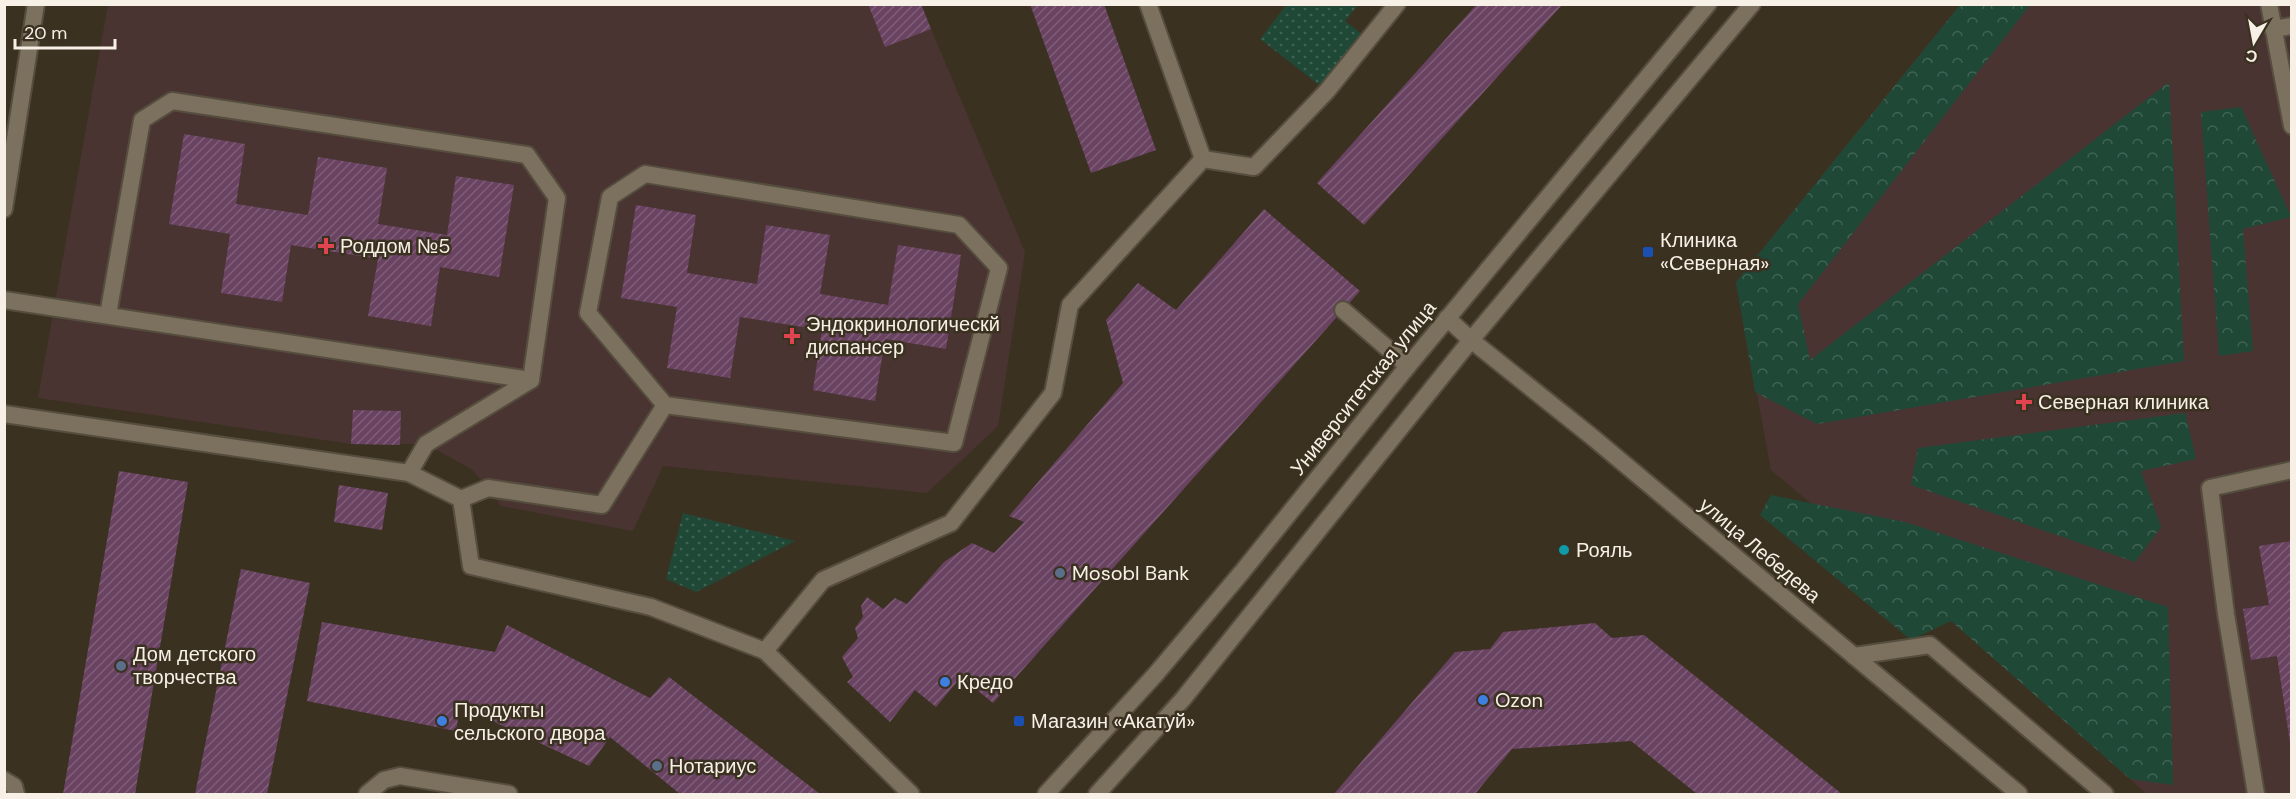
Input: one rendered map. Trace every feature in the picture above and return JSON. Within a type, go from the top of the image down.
[{"type":"main road","points":[[4,209],[36,4]]},
{"type":"main road","points":[[1148,4],[1203,159]]},
{"type":"main road","points":[[1203,159],[1254,167],[1327,91],[1397,4]]},
{"type":"main road","name":"Университетская улица","points":[[1046,795],[1155,675],[1242,572],[1447,318],[1708,4]]},
{"type":"main road","points":[[1097,795],[1183,699],[1471,340],[1752,4]]},
{"type":"main road","points":[[2269,4],[2292,126]]},
{"type":"main road","points":[[2274,28],[2292,26]]},
{"type":"main road","points":[[108,315],[142,120],[172,100],[527,155],[557,198],[531,380]]},
{"type":"main road","points":[[765,651],[823,580],[951,523],[1053,393],[1070,305],[1203,159]]},
{"type":"main road","points":[[645,174],[960,225],[999,268],[954,442],[665,405],[588,313],[610,196],[645,174]]},
{"type":"main road","points":[[4,300],[531,380]]},
{"type":"main road","points":[[1343,310],[1408,366]]},
{"type":"main road","name":"улица Лебедева","points":[[1447,318],[2019,795]]},
{"type":"main road","points":[[409,473],[426,444],[531,380]]},
{"type":"main road","points":[[4,414],[409,473],[461,499],[488,488],[603,506],[665,405]]},
{"type":"main road","points":[[2256,795],[2226,614],[2210,488],[2292,470]]},
{"type":"main road","points":[[461,499],[471,566],[651,607],[765,651],[911,795]]},
{"type":"main road","points":[[1854,656],[1930,645],[2105,795]]},
{"type":"main road","points":[[367,795],[384,780],[400,776],[509,795]]},
{"type":"main road","points":[[4,780],[14,786],[16,795]]},
{"type":"shaded area","points":[[108,5],[921,5],[1025,252],[998,426],[927,493],[663,466],[633,531],[501,506],[473,470],[426,444],[351,444],[38,398]]},
{"type":"shaded area","name":"Северная клиника","points":[[1960,5],[2291,5],[2291,794],[2147,794],[1951,621],[1771,470],[1736,282]]},
{"type":"green space","points":[[1287,4],[1358,5],[1345,21],[1367,38],[1327,91],[1260,39]]},
{"type":"green space","points":[[1960,5],[2030,5],[1798,304],[1810,360],[2169,82],[2184,361],[1817,424],[1755,392],[1736,282]]},
{"type":"green space","points":[[2241,107],[2291,217],[2243,229],[2253,351],[2219,356],[2201,112]]},
{"type":"green space","points":[[2185,413],[2196,459],[2141,471],[2161,527],[2135,562],[1911,485],[1918,448]]},
{"type":"green space","points":[[1771,495],[1905,522],[2168,607],[2173,785],[2130,779],[1951,621],[1911,640],[1760,515]]},
{"type":"green space","points":[[683,513],[795,541],[696,592],[666,579]]},
{"type":"building","points":[[868,4],[921,4],[931,29],[885,47]]},
{"type":"building","points":[[1030,4],[1104,4],[1156,150],[1091,173]]},
{"type":"building","points":[[1477,4],[1561,6],[1364,225],[1317,183]]},
{"type":"building","points":[[184,134],[245,144],[236,204],[308,215],[318,157],[387,168],[378,224],[447,235],[456,176],[514,185],[499,277],[440,267],[431,326],[368,316],[378,259],[291,245],[282,302],[221,293],[230,234],[169,224]]},
{"type":"building","points":[[636,205],[696,215],[687,273],[757,284],[766,225],[830,235],[820,294],[888,305],[898,245],[961,255],[946,349],[885,339],[875,401],[813,390],[822,330],[740,317],[730,378],[667,368],[677,307],[621,298]]},
{"type":"building","points":[[1264,209],[1360,291],[993,703],[961,677],[936,707],[915,690],[890,722],[847,682],[853,677],[842,657],[858,638],[855,628],[863,617],[861,606],[867,597],[883,609],[895,598],[907,604],[944,562],[972,543],[994,553],[1024,522],[1009,516],[1123,383],[1106,320],[1138,283],[1176,310]]},
{"type":"building","points":[[353,410],[401,411],[400,445],[351,444]]},
{"type":"building","name":"Дом детского творчества","points":[[119,471],[188,482],[135,794],[63,794]]},
{"type":"building","points":[[339,485],[388,493],[382,530],[334,522]]},
{"type":"building","points":[[2292,541],[2292,743],[2290,743],[2277,656],[2251,660],[2243,609],[2269,605],[2259,546]]},
{"type":"building","points":[[241,569],[310,583],[267,794],[195,794]]},
{"type":"building","points":[[322,622],[495,652],[507,625],[650,698],[669,677],[820,794],[680,794],[610,737],[589,766],[460,706],[456,731],[307,701]]},
{"type":"building","points":[[1595,623],[1612,638],[1644,635],[1842,794],[1697,794],[1631,741],[1512,749],[1475,794],[1334,794],[1455,652],[1490,649],[1503,632]]},
{"type":"place","name":"Роддом №5","points":[[326,246]]},
{"type":"place","name":"Клиника «Северная»","points":[[1648,252]]},
{"type":"place","name":"Эндокринологическй диспансер","points":[[792,336]]},
{"type":"place","name":"Северная клиника","points":[[2024,402]]},
{"type":"place","name":"Рояль","points":[[1564,550]]},
{"type":"place","name":"Mosobl Bank","points":[[1060,573]]},
{"type":"place","name":"Дом детского творчества","points":[[121,666]]},
{"type":"place","name":"Кредо","points":[[945,682]]},
{"type":"place","name":"Ozon","points":[[1483,700]]},
{"type":"place","name":"Продукты сельского двора","points":[[442,721]]},
{"type":"place","name":"Магазин «Акатуй»","points":[[1019,721]]},
{"type":"place","name":"Нотариус","points":[[657,766]]}]
